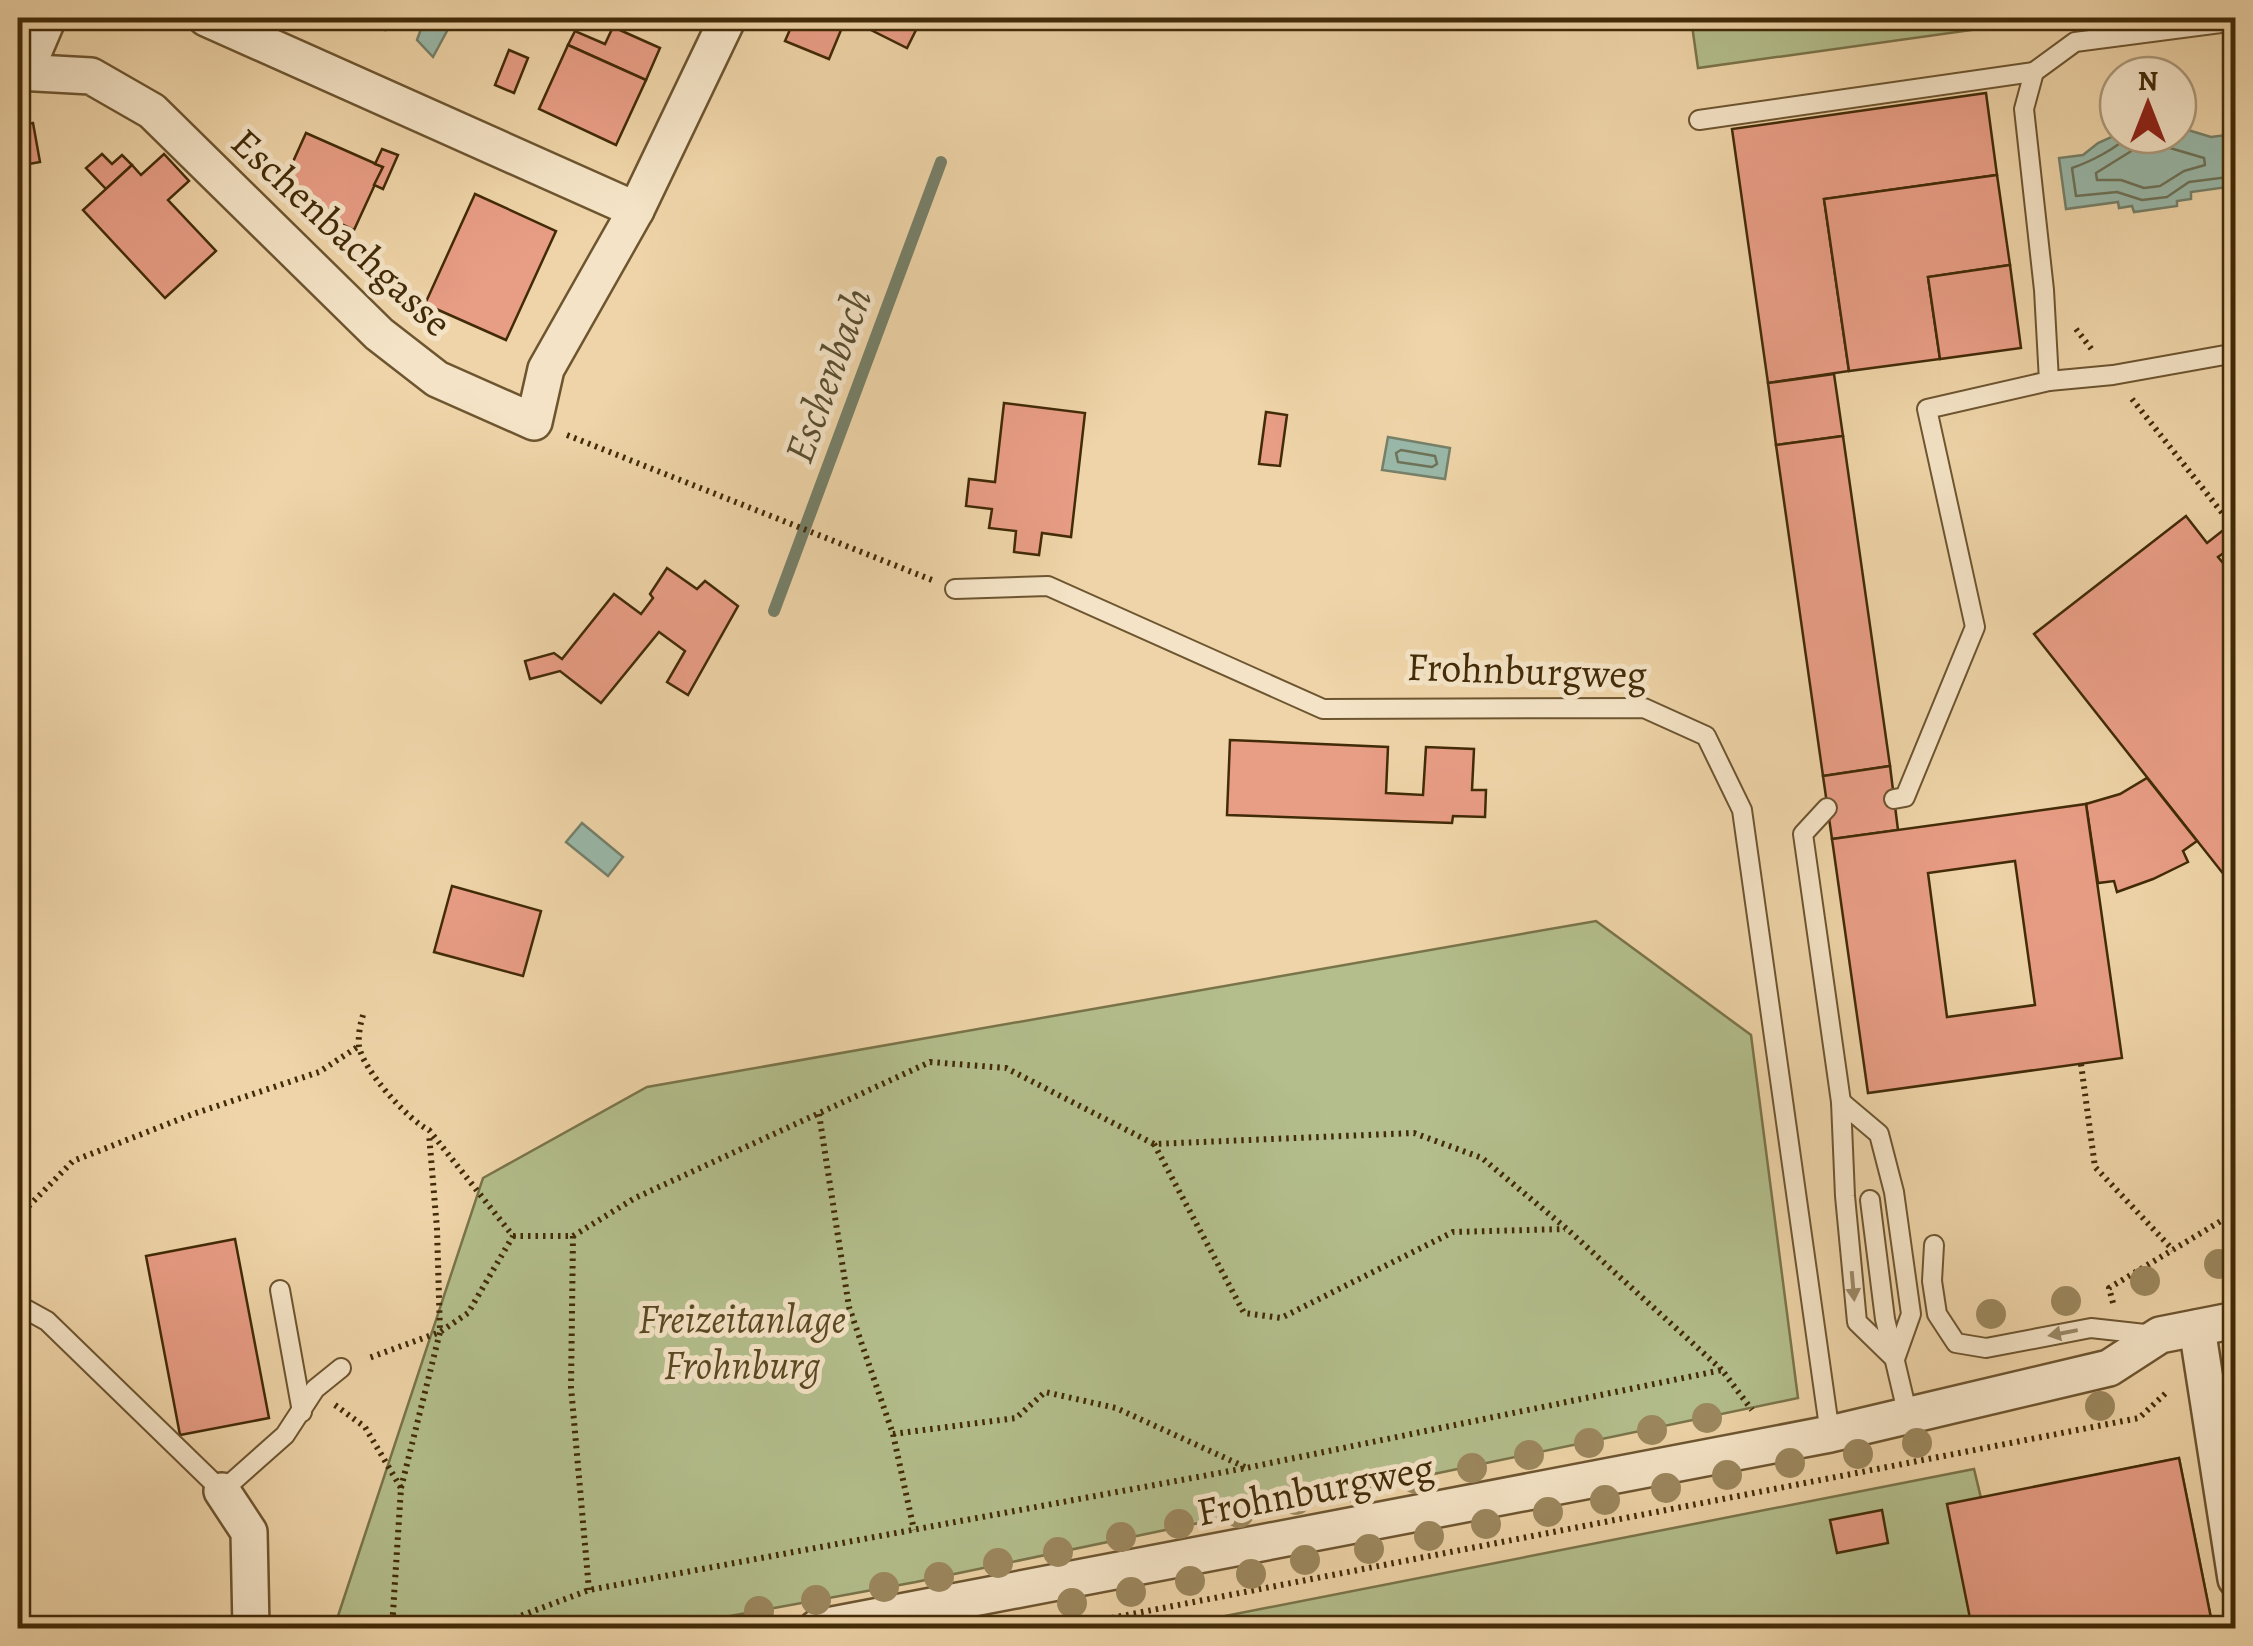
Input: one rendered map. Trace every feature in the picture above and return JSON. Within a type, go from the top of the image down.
[{"type":"street","points":[[21,72],[48,18]]},
{"type":"street","points":[[206,18],[636,210]]},
{"type":"street","points":[[534,422],[546,370],[636,210],[728,18]]},
{"type":"street","name":"Eschenbachgasse","points":[[21,72],[91,76],[152,112],[380,334],[438,379],[534,422]]},
{"type":"street","name":"Frohnburgweg","points":[[817,1628],[1830,1434],[2109,1368],[2160,1335],[2236,1320]]},
{"type":"street","points":[[2197,1328],[2236,1579]]},
{"type":"street","points":[[222,1491],[249,1532],[251,1628]]},
{"type":"lane","points":[[1699,120],[2034,72],[2075,42],[2236,20]]},
{"type":"lane","points":[[2034,72],[2024,110],[2044,290],[2049,381]]},
{"type":"lane","points":[[1894,799],[1905,797],[1975,628],[1927,410],[2049,381],[2113,375],[2236,353]]},
{"type":"lane","name":"Frohnburgweg","points":[[955,589],[1048,586],[1322,709],[1644,708],[1706,736],[1742,810],[1830,1434]]},
{"type":"lane","points":[[1828,808],[1803,834],[1841,1102],[1857,1322],[1895,1359]]},
{"type":"lane","points":[[1841,1102],[1879,1134],[1894,1192],[1911,1314],[1895,1359]]},
{"type":"lane","points":[[1870,1200],[1886,1319],[1908,1416]]},
{"type":"lane","points":[[1934,1245],[1932,1281],[1937,1314],[1956,1342],[1986,1348],[2091,1328],[2160,1335]]},
{"type":"lane","points":[[280,1290],[302,1412]]},
{"type":"lane","points":[[18,1304],[47,1321],[222,1491],[286,1435],[315,1389],[341,1368]]},
{"type":"path","points":[[2044,290],[2231,524]]},
{"type":"path","points":[[534,422],[955,589]]},
{"type":"path","points":[[362,1015],[359,1046],[371,1071],[416,1124],[429,1130],[513,1236]]},
{"type":"path","points":[[18,1217],[73,1161],[193,1114],[319,1072],[359,1046]]},
{"type":"path","points":[[513,1236],[574,1236],[635,1198],[930,1062],[1006,1068],[1154,1144],[1414,1133],[1482,1158],[1567,1229],[1722,1370],[1752,1412],[1752,1448]]},
{"type":"path","points":[[2081,1064],[2096,1166],[2174,1250]]},
{"type":"path","points":[[819,1114],[849,1307],[894,1434],[914,1530]]},
{"type":"path","points":[[392,1628],[401,1488],[440,1332],[438,1229],[429,1130]]},
{"type":"path","points":[[1154,1144],[1244,1313],[1280,1318],[1453,1232],[1567,1229]]},
{"type":"path","points":[[2131,1301],[2114,1305],[2108,1288],[2236,1212]]},
{"type":"path","points":[[341,1368],[440,1332],[468,1313],[513,1236]]},
{"type":"path","points":[[574,1236],[571,1387],[590,1590]]},
{"type":"path","points":[[506,1628],[507,1621],[590,1590],[1246,1468],[1722,1370]]},
{"type":"path","points":[[315,1389],[365,1426],[401,1488]]},
{"type":"path","points":[[894,1434],[1016,1418],[1046,1392],[1116,1408],[1246,1468]]},
{"type":"path","points":[[1060,1628],[2139,1418],[2168,1392]]},
{"type":"green space","points":[[1691,18],[2058,18],[1698,68]]},
{"type":"green space","name":"Freizeitanlage Frohnburg","points":[[1596,921],[1751,1035],[1798,1398],[916,1582],[665,1628],[334,1628],[483,1178],[647,1087]]},
{"type":"green space","points":[[2179,1458],[2213,1628],[1164,1628],[1974,1469],[1981,1498]]},
{"type":"water","points":[[425,18],[454,18],[433,57],[417,40]]},
{"type":"water","points":[[2198,133],[2211,137],[2235,134],[2235,186],[2191,192],[2191,199],[2177,201],[2177,206],[2134,212],[2132,206],[2119,208],[2118,202],[2066,209],[2059,158],[2083,155],[2098,143],[2098,155],[2198,155]]},
{"type":"water","points":[[1388,437],[1450,448],[1445,479],[1382,470]]},
{"type":"water","points":[[582,823],[623,857],[608,876],[566,842]]},
{"type":"building","points":[[390,18],[385,30],[361,21]]},
{"type":"building","points":[[795,18],[846,18],[829,59],[785,41]]},
{"type":"building","points":[[875,18],[922,18],[907,48],[869,29]]},
{"type":"building","points":[[613,27],[660,48],[646,80],[568,45],[575,31],[605,44]]},
{"type":"building","points":[[568,45],[646,80],[616,145],[539,109]]},
{"type":"building","points":[[509,50],[528,58],[514,93],[495,85]]},
{"type":"building","points":[[1986,93],[1997,175],[1824,199],[1849,371],[1768,383],[1732,129]]},
{"type":"building","points":[[33,123],[40,162],[18,166],[18,126]]},
{"type":"building","points":[[306,133],[383,167],[354,230],[278,195]]},
{"type":"building","points":[[382,149],[398,155],[383,189],[374,185],[383,167],[375,164]]},
{"type":"building","points":[[102,154],[112,164],[122,155],[132,165],[106,189],[86,168]]},
{"type":"building","points":[[164,154],[189,181],[168,200],[216,251],[165,298],[83,210],[132,165],[141,175]]},
{"type":"building","points":[[1997,175],[2010,265],[1928,277],[1940,359],[1849,371],[1824,199]]},
{"type":"building","points":[[475,194],[556,231],[506,340],[425,304]]},
{"type":"building","points":[[2010,265],[2021,348],[1940,359],[1928,277]]},
{"type":"building","points":[[1834,374],[1843,436],[1776,445],[1768,383]]},
{"type":"building","points":[[1004,403],[1085,413],[1071,537],[1042,533],[1039,555],[1014,552],[1016,531],[989,528],[992,509],[966,506],[969,479],[995,482]]},
{"type":"building","points":[[1266,412],[1287,415],[1280,466],[1259,464]]},
{"type":"building","points":[[1843,436],[1890,766],[1823,776],[1776,445]]},
{"type":"building","points":[[2186,516],[2207,543],[2236,520],[2236,544],[2218,557],[2236,579],[2236,590],[2231,596],[2236,599],[2236,890],[2034,634]]},
{"type":"building","points":[[667,568],[697,589],[705,581],[738,606],[688,695],[667,682],[685,651],[659,632],[601,703],[560,671],[530,679],[525,661],[554,653],[562,659],[614,594],[641,614]]},
{"type":"building","points":[[1230,740],[1388,747],[1386,793],[1423,795],[1426,747],[1474,749],[1472,790],[1486,790],[1485,817],[1453,816],[1452,823],[1227,815]]},
{"type":"building","points":[[1890,766],[1898,830],[1832,839],[1823,776]]},
{"type":"building","points":[[2147,778],[2197,841],[2183,851],[2188,862],[2117,892],[2114,881],[2098,883],[2086,804],[2120,794]]},
{"type":"building","points":[[2086,804],[2122,1058],[1868,1093],[1832,839]],"holes":[[[2015,861],[2035,1005],[1947,1017],[1928,873]]]},
{"type":"building","points":[[452,886],[541,911],[523,976],[434,952]]},
{"type":"building","points":[[235,1239],[269,1418],[180,1435],[146,1256]]},
{"type":"building","points":[[2179,1458],[2213,1628],[1972,1628],[1947,1504]]},
{"type":"building","points":[[1882,1510],[1888,1543],[1837,1553],[1830,1520]]},
{"type":"waterway","name":"Eschenbach","points":[[774,611],[941,162]]}]
